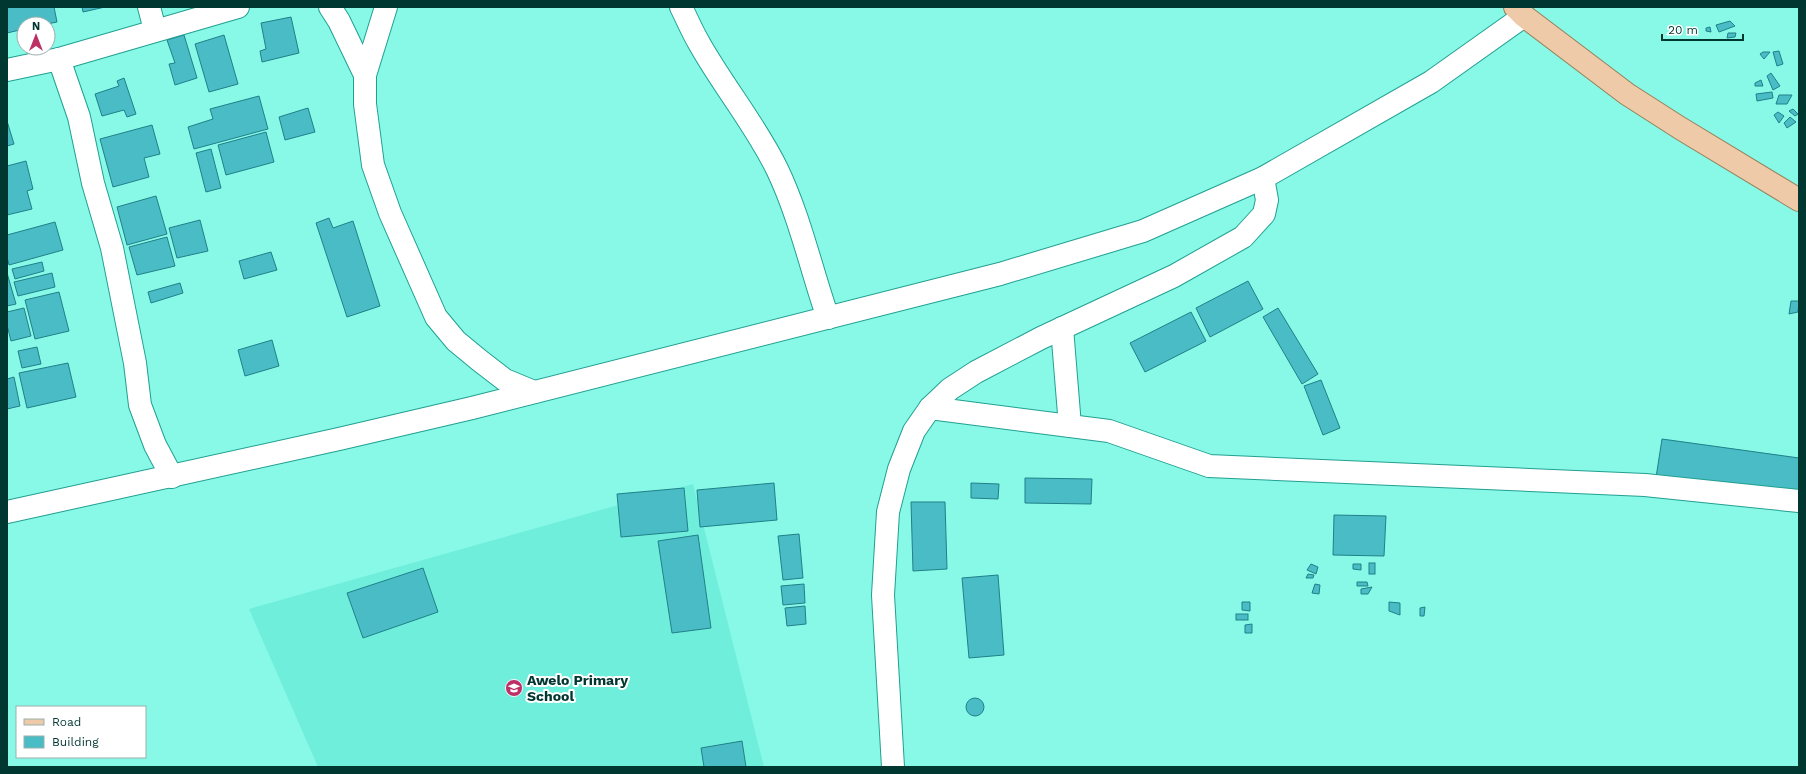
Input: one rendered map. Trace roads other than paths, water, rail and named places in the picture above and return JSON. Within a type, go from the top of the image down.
[{"type":"main road","points":[[1519,12],[1627,94],[1686,132],[1799,200]]},
{"type":"street","points":[[149,7],[155,30]]},
{"type":"street","points":[[7,70],[59,59],[238,7]]},
{"type":"street","points":[[330,7],[339,21],[365,75]]},
{"type":"street","points":[[386,7],[365,75],[367,133],[373,166],[390,213],[436,317],[456,341],[505,380],[534,392]]},
{"type":"street","points":[[682,7],[698,42],[752,124],[778,171],[796,215],[814,279],[828,318]]},
{"type":"street","points":[[7,512],[355,436],[534,392],[1000,274],[1143,231],[1263,178],[1431,82],[1519,12]]},
{"type":"street","points":[[59,59],[79,117],[93,183],[112,248],[135,363],[140,405],[155,445],[172,476]]},
{"type":"street","points":[[893,767],[883,594],[888,512],[899,469],[914,431],[930,408],[950,389],[976,372],[1062,328],[1174,276],[1243,237],[1264,214],[1267,200],[1263,178]]},
{"type":"street","points":[[1062,328],[1070,426]]},
{"type":"street","points":[[930,408],[1109,431],[1209,466],[1645,485],[1799,501]]},
{"type":"place","name":"Awelo Primary School","points":[[514,688]]}]
